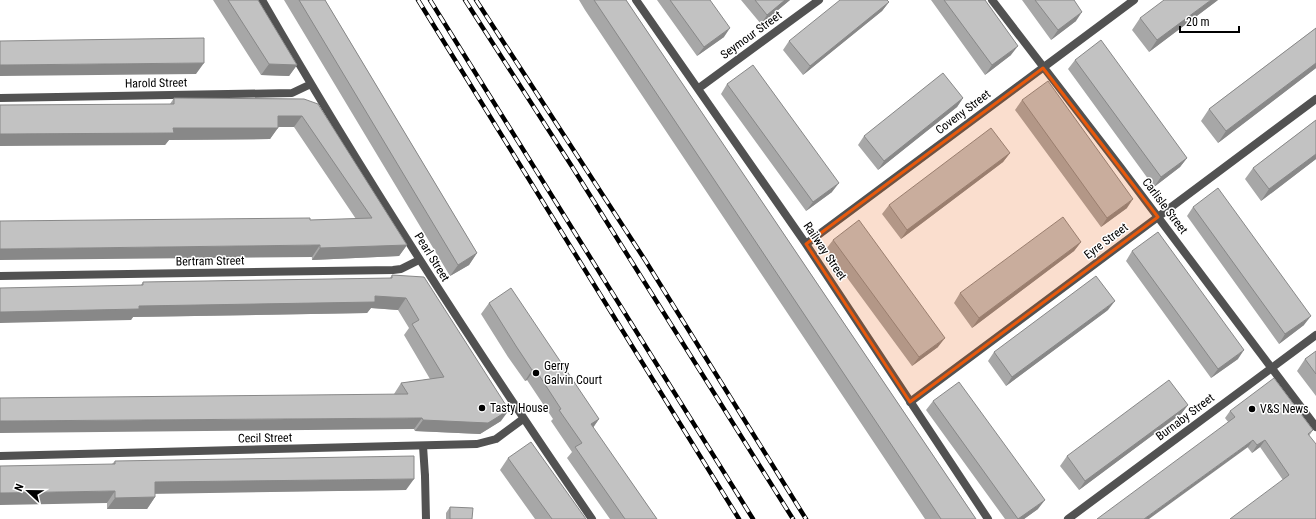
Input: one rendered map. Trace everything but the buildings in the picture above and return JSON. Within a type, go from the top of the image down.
[{"type":"street","name":"Pearl Street","points":[[262,0],[311,84],[419,260],[523,419],[592,519]]},
{"type":"street","name":"Railway Street","points":[[636,0],[699,88],[806,244],[988,519]]},
{"type":"street","name":"Seymour Street","points":[[699,88],[818,0]]},
{"type":"street","name":"Carlisle Street","points":[[992,0],[1316,427]]},
{"type":"street","name":"Coveny Street","points":[[806,244],[1134,0]]},
{"type":"street","name":"Harold Street","points":[[0,98],[292,93],[311,84]]},
{"type":"street","name":"Eyre Street","points":[[910,402],[1316,99]]},
{"type":"street","name":"Bertram Street","points":[[0,276],[394,270],[401,269],[419,260]]},
{"type":"street","name":"Burnaby Street","points":[[1068,519],[1316,335]]},
{"type":"street","name":"Cecil Street","points":[[0,456],[423,446],[486,443],[496,438],[523,419]]},
{"type":"street","points":[[423,446],[426,519]]},
{"type":"highlighted area","points":[[1043,68],[1158,217],[910,402],[806,244]]},
{"type":"railway","points":[[418,0],[739,519]]},
{"type":"railway","points":[[430,0],[753,519]]},
{"type":"railway","points":[[465,0],[571,165],[793,519]]},
{"type":"railway","points":[[476,0],[645,260],[806,519]]},
{"type":"place","name":"Gerry Galvin Court","points":[[536,373]]},
{"type":"place","name":"Tasty House","points":[[482,408]]},
{"type":"place","name":"V&S News","points":[[1252,409]]}]
